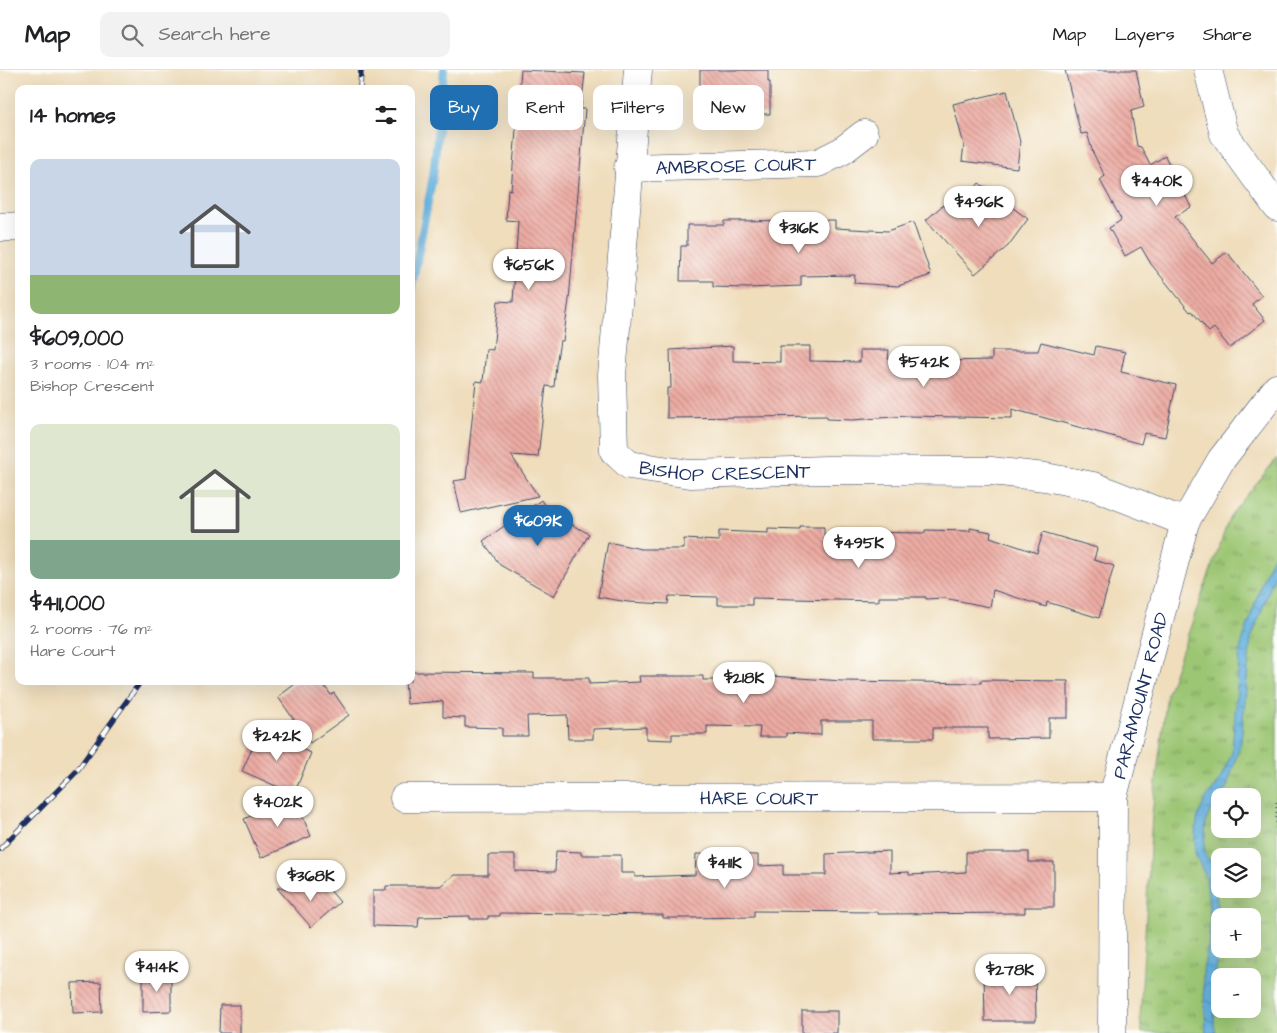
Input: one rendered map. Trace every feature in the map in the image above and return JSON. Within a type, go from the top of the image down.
[{"type":"street","name":"BISHOP CRESCENT","points":[[638,70],[628,168],[612,375],[614,451],[629,465],[690,474],[827,470],[991,471],[1045,477],[1093,486],[1185,522]]},
{"type":"street","points":[[1208,70],[1224,134],[1277,207]]},
{"type":"street","name":"AMBROSE COURT","points":[[628,168],[818,162],[842,151],[864,134]]},
{"type":"street","points":[[0,227],[15,227]]},
{"type":"street","name":"PARAMOUNT ROAD","points":[[1112,1033],[1113,797],[1185,522],[1221,460],[1277,388]]},
{"type":"street","name":"HARE COURT","points":[[404,798],[1113,797]]},
{"type":"path","points":[[1277,802],[1277,828]]},
{"type":"green space","points":[[1277,458],[1277,1033],[1142,1033],[1140,1019],[1152,814],[1167,693],[1230,516]]},
{"type":"water","points":[[1277,546],[1277,569],[1251,639],[1241,741],[1227,787],[1215,788],[1232,753],[1240,649],[1264,576]]},
{"type":"water","points":[[1211,792],[1211,810],[1206,821],[1204,852],[1211,862],[1211,898],[1216,898],[1217,908],[1211,908],[1211,958],[1218,958],[1217,968],[1211,968],[1211,1018],[1214,1018],[1216,1033],[1206,1033],[1203,970],[1209,942],[1210,917],[1206,877],[1195,854],[1198,816],[1206,798]]},
{"type":"building","points":[[521,70],[585,73],[583,91],[583,85],[520,85]]},
{"type":"building","points":[[700,70],[768,70],[770,114],[764,114],[764,85],[700,85]]},
{"type":"building","points":[[1065,70],[1136,70],[1144,107],[1131,111],[1137,146],[1141,147],[1150,165],[1165,156],[1191,207],[1175,217],[1212,263],[1227,252],[1262,296],[1252,304],[1265,320],[1230,348],[1214,328],[1209,332],[1192,311],[1190,312],[1151,264],[1141,247],[1125,256],[1109,228],[1121,219],[1100,180],[1105,176],[1093,153],[1087,133],[1081,134]]},
{"type":"building","points":[[1007,91],[1020,142],[1017,168],[962,161],[964,145],[953,104]]},
{"type":"building","points":[[583,109],[585,109],[569,300],[563,341],[560,341],[554,387],[546,386],[538,457],[511,455],[538,496],[461,513],[454,481],[466,479],[476,381],[483,382],[486,349],[493,350],[498,301],[513,302],[518,221],[506,220],[508,189],[511,190],[516,130],[583,130]]},
{"type":"building","points":[[979,183],[1028,219],[1008,246],[975,274],[926,220],[943,205],[954,216]]},
{"type":"building","points":[[835,220],[835,228],[888,231],[913,222],[931,275],[898,286],[854,283],[855,275],[801,276],[801,286],[747,288],[713,287],[713,281],[680,281],[681,246],[687,246],[687,225],[724,225],[724,221]]},
{"type":"building","points":[[1041,342],[1094,355],[1096,346],[1125,352],[1121,372],[1176,385],[1165,437],[1144,433],[1141,444],[1012,409],[1012,418],[907,416],[852,420],[827,419],[827,416],[667,418],[667,388],[671,388],[670,350],[733,346],[733,361],[780,362],[780,346],[810,346],[810,361],[860,362],[860,350],[889,350],[888,359],[992,360],[992,351],[1038,351]]},
{"type":"building","points":[[541,500],[548,511],[589,534],[554,596],[500,565],[483,541]]},
{"type":"building","points":[[800,527],[824,527],[824,535],[848,532],[925,533],[925,530],[970,531],[970,528],[991,532],[990,537],[1037,553],[1043,532],[1097,548],[1094,560],[1114,566],[1099,618],[1047,602],[1046,607],[993,590],[990,607],[944,598],[926,599],[926,597],[879,597],[879,601],[752,598],[752,605],[718,605],[718,597],[669,596],[668,604],[628,602],[598,597],[608,542],[641,549],[684,549],[684,539],[719,541],[719,531],[768,533],[768,529],[800,530]]},
{"type":"building","points":[[415,672],[534,673],[534,678],[589,678],[589,684],[640,682],[639,676],[703,676],[703,680],[742,680],[742,674],[842,681],[981,683],[981,680],[1068,681],[1068,718],[1049,718],[1049,738],[988,739],[988,728],[933,728],[933,739],[872,739],[872,721],[821,721],[821,735],[786,733],[786,737],[759,737],[760,727],[707,726],[707,734],[672,734],[672,740],[646,739],[646,727],[593,729],[593,739],[568,739],[567,715],[527,716],[528,736],[502,736],[502,728],[465,727],[465,718],[443,717],[443,701],[407,704],[405,685],[415,685]]},
{"type":"building","points":[[294,685],[324,685],[331,695],[334,693],[349,715],[310,743],[278,697]]},
{"type":"building","points":[[260,731],[311,753],[294,794],[242,771]]},
{"type":"building","points":[[294,797],[311,836],[261,858],[244,819]]},
{"type":"building","points":[[556,851],[581,852],[581,855],[621,855],[621,873],[635,873],[635,877],[695,875],[696,854],[758,855],[758,866],[783,865],[783,875],[826,875],[826,854],[890,851],[890,873],[909,872],[909,875],[966,872],[966,852],[1029,852],[1029,862],[1054,862],[1054,907],[1025,907],[1025,913],[878,914],[878,912],[754,911],[754,917],[686,918],[663,918],[663,915],[500,913],[500,916],[488,916],[488,919],[470,919],[470,916],[419,917],[418,927],[373,926],[373,890],[386,890],[386,886],[440,886],[454,875],[488,875],[488,855],[515,855],[515,871],[555,872]]},
{"type":"building","points":[[277,888],[329,889],[340,902],[311,927]]},
{"type":"building","points":[[984,972],[1035,972],[1036,1021],[985,1021]]},
{"type":"building","points":[[143,975],[171,975],[171,1011],[143,1012]]},
{"type":"building","points":[[101,982],[102,1012],[73,1013],[72,983]]},
{"type":"building","points":[[220,1005],[240,1005],[240,1033],[219,1033]]},
{"type":"building","points":[[802,1011],[837,1011],[837,1033],[802,1033]]},
{"type":"waterway","points":[[415,270],[433,176],[444,70]]},
{"type":"railway","points":[[360,85],[361,70]]},
{"type":"railway","points":[[0,849],[76,772],[138,685]]}]
